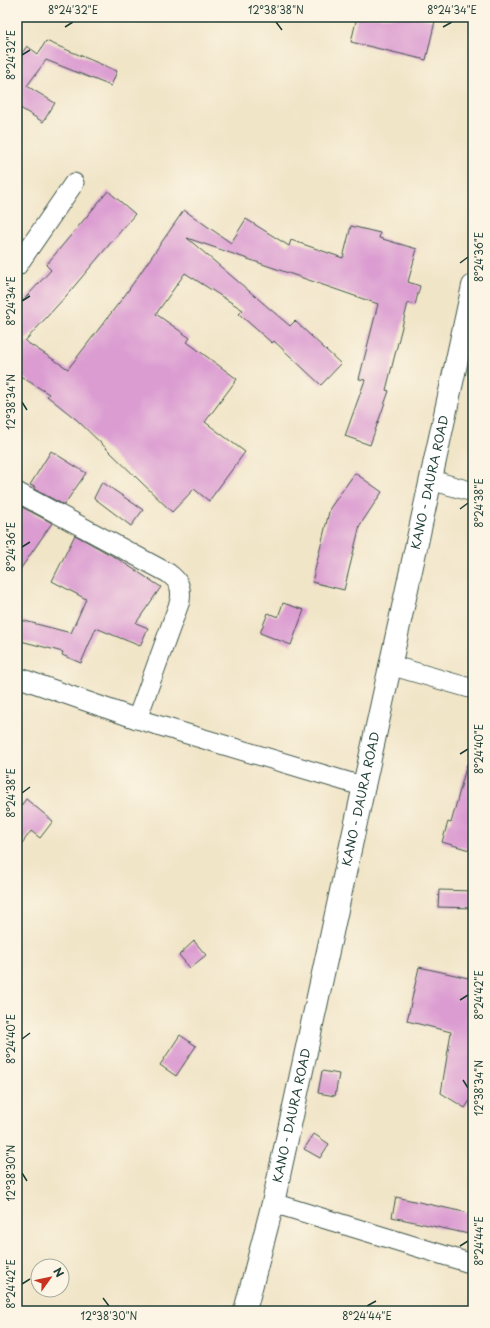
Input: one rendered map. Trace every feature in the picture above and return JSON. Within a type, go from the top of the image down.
[{"type":"highway","name":"KANO - DAURA ROAD","points":[[245,1311],[273,1203],[365,787],[390,665],[473,286]]},
{"type":"street","points":[[17,266],[74,183]]},
{"type":"street","points":[[431,480],[473,492]]},
{"type":"street","points":[[17,492],[168,573],[178,580],[181,590],[180,600],[136,719]]},
{"type":"street","points":[[390,665],[473,689]]},
{"type":"street","points":[[17,676],[136,719],[365,787]]},
{"type":"street","points":[[273,1203],[473,1264]]},
{"type":"building","points":[[357,17],[418,17],[435,21],[426,60],[351,42]]},
{"type":"building","points":[[46,41],[117,71],[111,86],[46,60],[27,86],[55,103],[43,122],[17,106],[17,60],[27,46],[38,54]]},
{"type":"building","points":[[108,191],[135,214],[66,296],[25,341],[68,369],[125,295],[184,210],[231,243],[246,219],[289,246],[291,240],[343,258],[351,226],[380,233],[379,238],[417,249],[408,282],[420,286],[415,305],[408,303],[386,390],[389,391],[370,445],[345,436],[365,380],[359,379],[378,304],[187,238],[290,326],[295,321],[341,364],[321,385],[274,341],[272,343],[239,314],[243,310],[185,273],[156,314],[190,338],[187,342],[237,379],[205,422],[245,452],[209,501],[194,489],[172,512],[77,420],[47,396],[49,394],[17,374],[17,307],[51,270],[46,265]]},
{"type":"building","points":[[51,451],[86,473],[64,505],[34,489],[35,487],[30,485]]},
{"type":"building","points":[[355,473],[382,492],[360,525],[344,590],[312,582],[330,508]]},
{"type":"building","points":[[102,482],[143,510],[131,526],[94,498]]},
{"type":"building","points":[[22,507],[52,523],[17,574],[17,514]]},
{"type":"building","points":[[75,535],[118,559],[161,587],[136,623],[148,628],[140,646],[96,628],[81,663],[62,655],[63,652],[17,640],[17,619],[71,633],[86,599],[52,581]]},
{"type":"building","points":[[283,603],[304,610],[291,645],[260,633],[268,613],[278,617]]},
{"type":"building","points":[[467,764],[473,764],[473,851],[442,842],[448,822],[451,823]]},
{"type":"building","points":[[26,799],[53,821],[40,838],[31,831],[17,850],[17,811]]},
{"type":"building","points":[[439,890],[473,891],[473,908],[438,907]]},
{"type":"building","points":[[194,941],[206,955],[190,968],[179,955]]},
{"type":"building","points":[[419,967],[473,979],[473,1096],[465,1108],[441,1093],[451,1032],[407,1021]]},
{"type":"building","points":[[180,1035],[196,1046],[176,1076],[160,1065]]},
{"type":"building","points":[[322,1071],[339,1074],[335,1096],[318,1093]]},
{"type":"building","points":[[314,1134],[329,1144],[320,1158],[304,1149]]},
{"type":"building","points":[[396,1197],[473,1214],[473,1235],[392,1217]]}]
